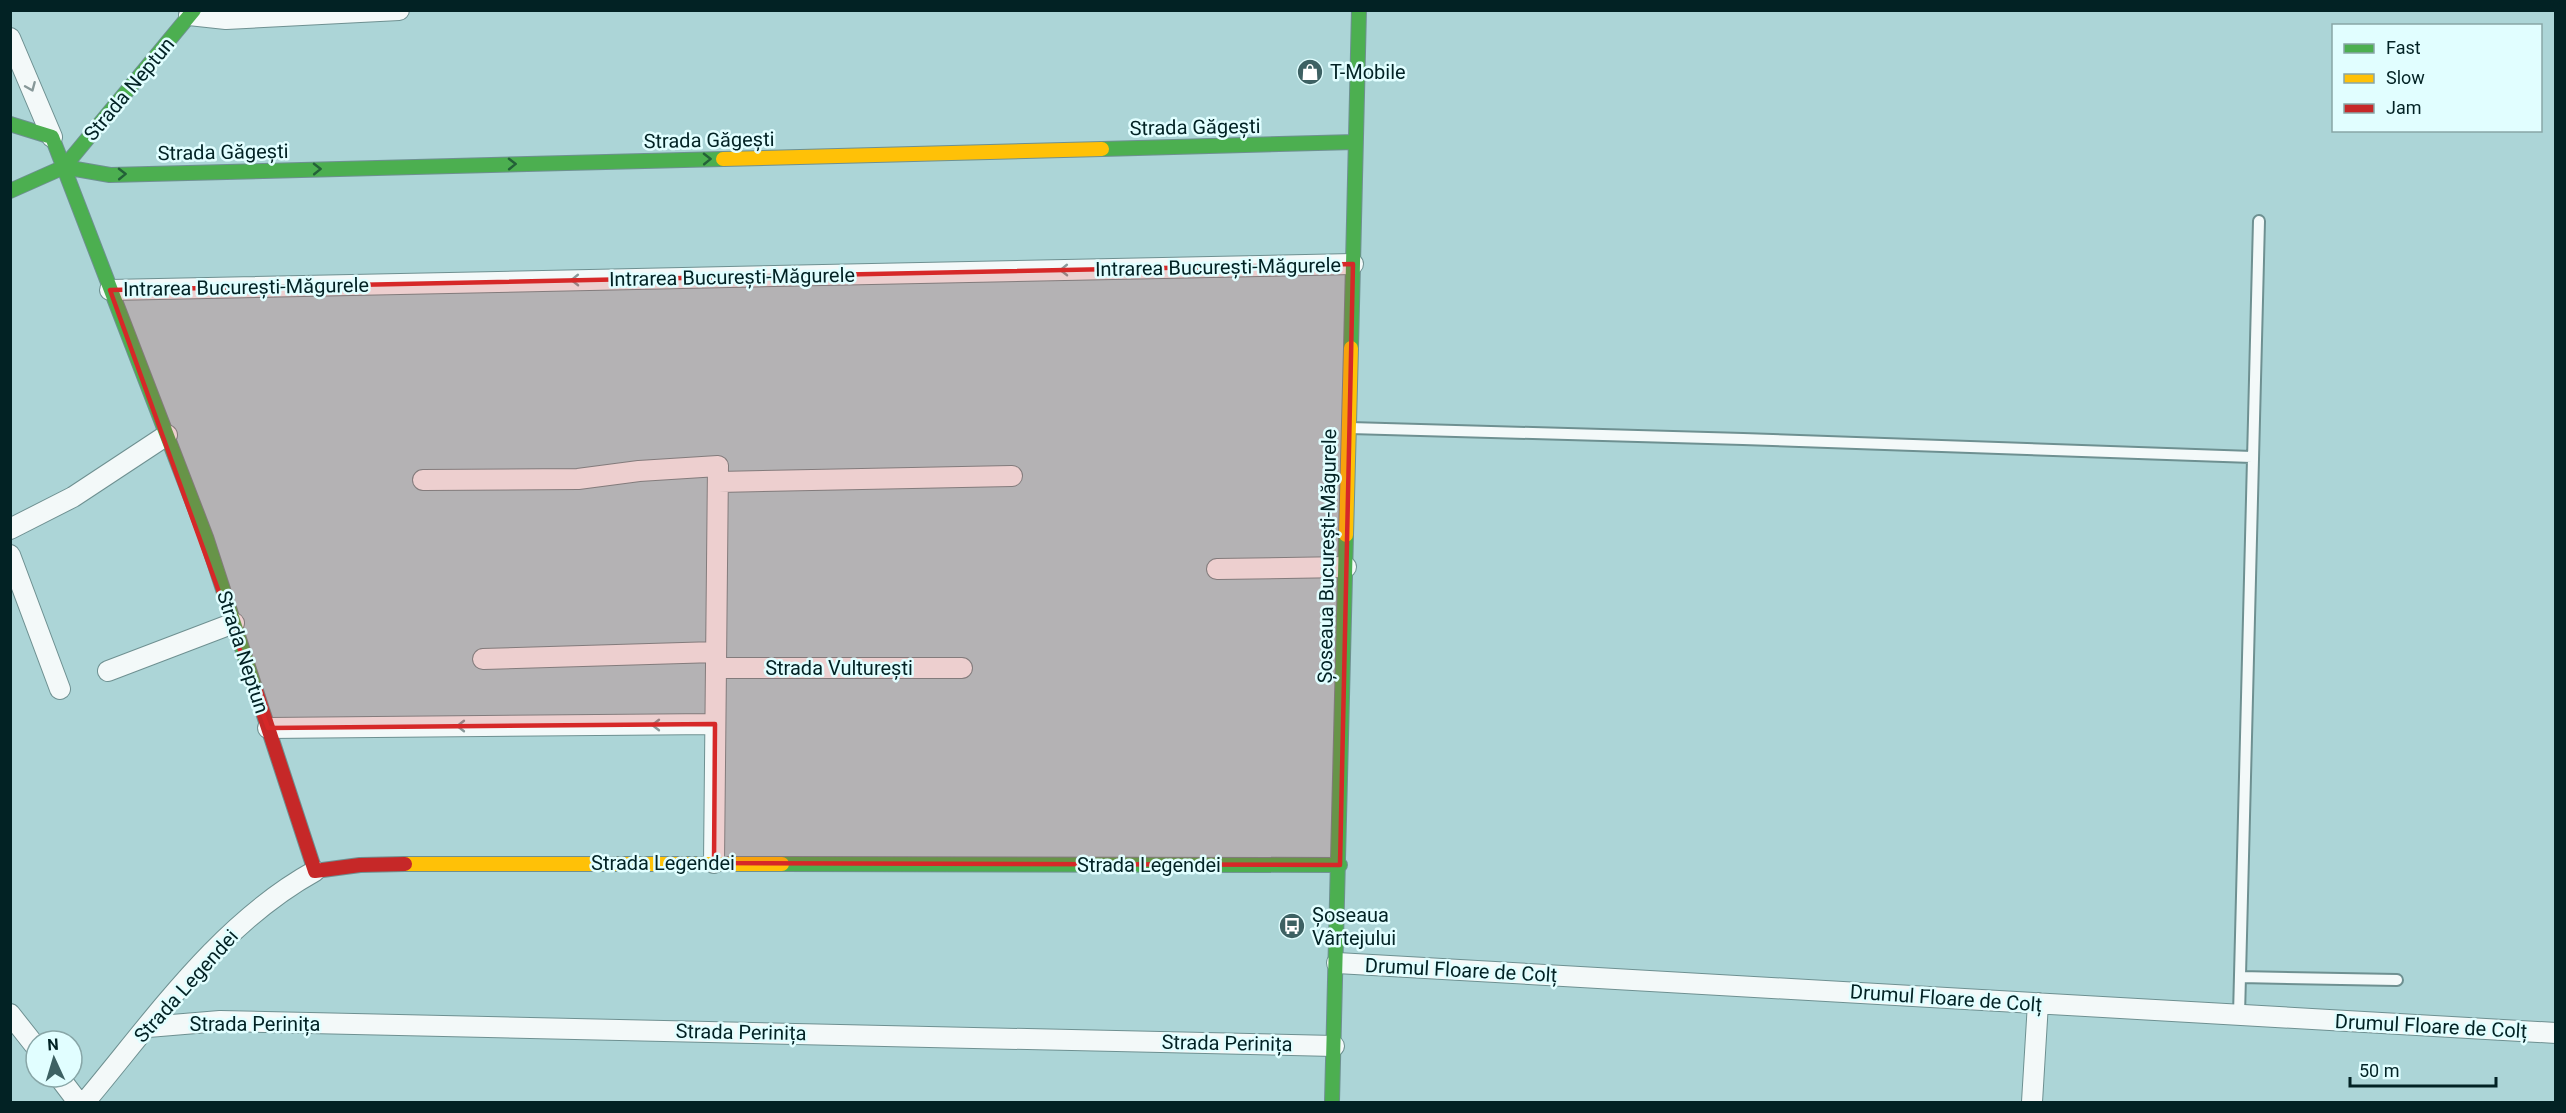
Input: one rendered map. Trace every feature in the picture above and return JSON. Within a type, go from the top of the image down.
[{"type":"street","points":[[191,13],[226,19],[399,10]]},
{"type":"street","name":"Șoseaua București-Măgurele","points":[[1332,1102],[1340,865],[1359,10]]},
{"type":"street","name":"Strada Neptun","points":[[10,191],[64,168],[191,13]]},
{"type":"street","points":[[10,38],[64,168]]},
{"type":"street","points":[[10,124],[52,137]]},
{"type":"street","name":"Strada Găgești","points":[[64,168],[110,175],[1355,142]]},
{"type":"street","name":"Strada Neptun","points":[[64,168],[206,537],[315,871]]},
{"type":"street","name":"Intrarea București-Măgurele","points":[[110,290],[1353,264]]},
{"type":"street","points":[[10,529],[73,497],[167,435]]},
{"type":"street","points":[[423,480],[578,479],[639,471],[718,474],[1012,476]]},
{"type":"street","points":[[714,863],[718,474]]},
{"type":"street","points":[[10,555],[60,689]]},
{"type":"street","points":[[1216,569],[1346,567]]},
{"type":"street","points":[[108,671],[234,623]]},
{"type":"street","name":"Strada Vulturești","points":[[483,659],[716,660],[962,668]]},
{"type":"street","points":[[268,728],[715,724]]},
{"type":"street","name":"Strada Legendei","points":[[85,1102],[179,988],[242,923],[288,886],[315,871],[336,867],[390,864],[714,863],[1340,865]]},
{"type":"street","name":"Drumul Floare de Colț","points":[[1337,963],[2556,1033]]},
{"type":"street","points":[[2032,1102],[2038,1003]]},
{"type":"street","points":[[10,1014],[24,1032]]},
{"type":"street","name":"Strada Perinița","points":[[147,1027],[220,1021],[1334,1046]]},
{"type":"street","points":[[68,1089],[78,1102]]},
{"type":"lane","points":[[2239,1015],[2259,221]]},
{"type":"lane","points":[[1349,428],[2252,457]]},
{"type":"lane","points":[[2240,977],[2397,980]]},
{"type":"highlighted area","points":[[1353,264],[1340,865],[714,863],[715,724],[268,728],[110,290]]},
{"type":"traffic: fast","points":[[10,191],[64,167],[194,10]]},
{"type":"traffic: fast","points":[[1351,348],[1359,10]]},
{"type":"traffic: fast","points":[[10,124],[52,137],[206,537],[255,688]]},
{"type":"traffic: fast","points":[[1102,149],[1355,142]]},
{"type":"traffic: fast","points":[[64,167],[110,175],[723,159]]},
{"type":"traffic: fast","points":[[1332,1102],[1346,535]]},
{"type":"traffic: fast","points":[[782,864],[1340,865]]},
{"type":"traffic: slow","points":[[723,159],[1102,149]]},
{"type":"traffic: slow","points":[[1346,535],[1351,348]]},
{"type":"traffic: slow","points":[[405,864],[782,864]]},
{"type":"traffic: jam","points":[[255,688],[315,871],[360,865],[405,864]]},
{"type":"place","name":"T-Mobile","points":[[1310,72]]},
{"type":"place","name":"Șoseaua Vârtejului","points":[[1292,926]]}]
